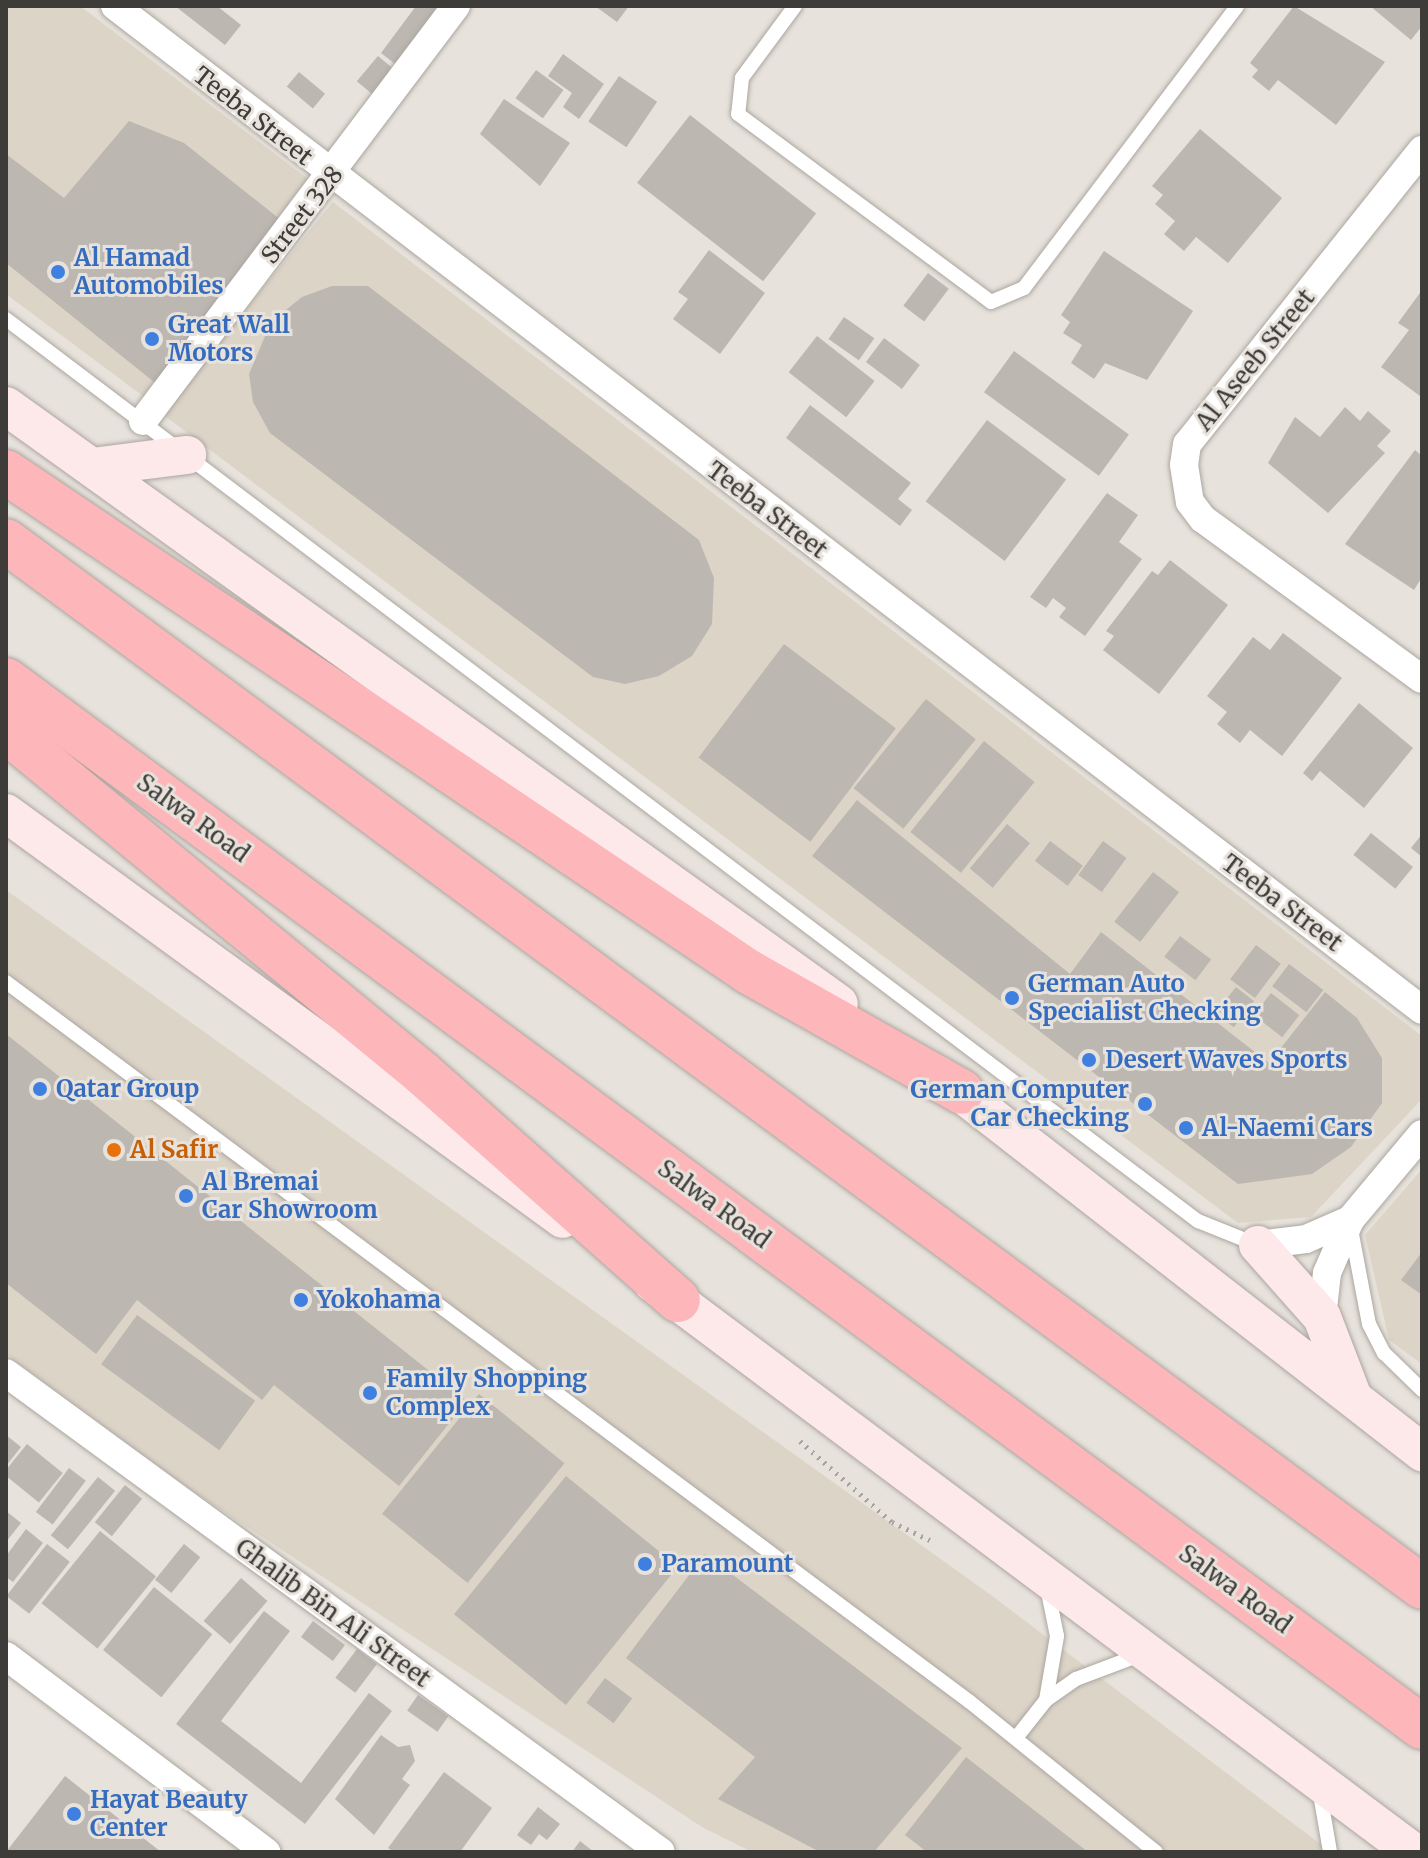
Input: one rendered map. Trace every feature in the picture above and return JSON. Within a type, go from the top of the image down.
[{"type":"highway","points":[[6,472],[749,972],[962,1092]]},
{"type":"highway","points":[[6,541],[1422,1587]]},
{"type":"highway","name":"Salwa Road","points":[[6,680],[1422,1727]]},
{"type":"highway","points":[[6,731],[422,1073],[678,1300]]},
{"type":"main road","points":[[6,406],[962,1092],[1422,1452]]},
{"type":"main road","points":[[92,467],[187,455]]},
{"type":"main road","points":[[6,813],[678,1300],[1413,1852]]},
{"type":"main road","points":[[1258,1245],[1322,1317],[1355,1401]]},
{"type":"street","name":"Teeba Street","points":[[115,6],[331,178],[1422,1010]]},
{"type":"street","name":"Street 328","points":[[143,421],[331,178],[456,6]]},
{"type":"street","name":"Al Aseeb Street","points":[[1422,150],[1187,444],[1184,465],[1190,502],[1203,519],[1422,679]]},
{"type":"street","points":[[1322,1317],[1327,1273],[1350,1220],[1422,1134]]},
{"type":"street","points":[[1258,1245],[1306,1239],[1350,1220]]},
{"type":"street","name":"Ghalib Bin Ali Street","points":[[6,1373],[661,1852]]},
{"type":"street","points":[[6,1656],[264,1852]]},
{"type":"lane","points":[[795,6],[742,78],[738,114],[991,302],[1024,288],[1237,6]]},
{"type":"lane","points":[[6,319],[1198,1221],[1258,1245]]},
{"type":"lane","points":[[6,982],[1016,1738],[1156,1852]]},
{"type":"lane","points":[[1350,1220],[1369,1324],[1384,1353],[1422,1390]]},
{"type":"lane","points":[[1045,1578],[1057,1636],[1046,1700]]},
{"type":"lane","points":[[1016,1738],[1046,1700],[1147,1652]]},
{"type":"lane","points":[[1318,1779],[1330,1852]]},
{"type":"shaded area","points":[[6,6],[80,6],[308,179],[143,396],[6,294]]},
{"type":"shaded area","points":[[333,202],[1422,1036],[1422,1099],[1311,1217],[1238,1223],[161,413]]},
{"type":"shaded area","points":[[6,890],[995,1598],[1331,1852],[752,1852],[702,1827],[188,1488],[6,1354]]},
{"type":"shaded area","points":[[1422,1169],[1422,1364],[1389,1340],[1365,1235]]},
{"type":"building","points":[[175,6],[217,6],[241,25],[225,45]]},
{"type":"building","points":[[416,6],[444,6],[399,67],[381,53]]},
{"type":"building","points":[[595,6],[629,6],[617,22]]},
{"type":"building","points":[[1294,6],[1385,62],[1336,125],[1278,80],[1269,91],[1252,77],[1258,70],[1250,63]]},
{"type":"building","points":[[1370,6],[1422,6],[1422,26],[1411,40]]},
{"type":"building","points":[[563,54],[604,84],[579,119],[563,107],[572,93],[548,76]]},
{"type":"building","points":[[378,56],[397,72],[376,97],[357,81]]},
{"type":"building","points":[[536,70],[564,90],[543,118],[515,98]]},
{"type":"building","points":[[299,72],[325,94],[313,108],[287,87]]},
{"type":"building","points":[[619,76],[657,102],[626,147],[588,122]]},
{"type":"building","points":[[504,99],[570,143],[540,186],[480,134]]},
{"type":"building","points":[[690,115],[816,214],[763,281],[637,183]]},
{"type":"building","points":[[129,121],[184,143],[286,224],[159,386],[6,263],[6,154],[64,198]]},
{"type":"building","points":[[1200,129],[1282,198],[1228,263],[1196,237],[1184,251],[1164,234],[1175,221],[1155,204],[1163,195],[1152,186]]},
{"type":"building","points":[[709,250],[765,293],[720,354],[673,319],[688,299],[678,292]]},
{"type":"building","points":[[1104,251],[1193,311],[1147,380],[1105,363],[1094,379],[1071,363],[1082,345],[1063,333],[1070,322],[1061,315]]},
{"type":"building","points":[[928,273],[949,289],[924,321],[903,306]]},
{"type":"building","points":[[332,286],[368,286],[699,540],[714,578],[712,624],[692,656],[659,676],[625,684],[593,677],[270,433],[253,402],[249,374],[271,322],[302,297]]},
{"type":"building","points":[[1422,290],[1420,396],[1381,367],[1409,330],[1398,323]]},
{"type":"building","points":[[844,317],[874,338],[859,360],[829,339]]},
{"type":"building","points":[[817,336],[875,381],[846,417],[789,372]]},
{"type":"building","points":[[884,338],[920,365],[902,389],[866,362]]},
{"type":"building","points":[[1014,351],[1129,434],[1099,476],[984,392]]},
{"type":"building","points":[[810,405],[911,483],[898,499],[912,510],[900,526],[786,438]]},
{"type":"building","points":[[1345,407],[1360,421],[1368,411],[1391,431],[1377,446],[1385,453],[1328,513],[1268,463],[1295,417],[1320,437]]},
{"type":"building","points":[[987,420],[1066,480],[1005,561],[926,501]]},
{"type":"building","points":[[1415,450],[1422,456],[1422,577],[1414,590],[1345,544]]},
{"type":"building","points":[[1107,493],[1138,515],[1119,542],[1142,559],[1085,636],[1059,617],[1066,608],[1053,598],[1046,608],[1030,597]]},
{"type":"building","points":[[1170,560],[1228,605],[1159,694],[1103,650],[1114,636],[1106,631],[1152,571],[1158,575]]},
{"type":"building","points":[[1283,633],[1342,678],[1282,756],[1250,730],[1240,743],[1217,724],[1227,712],[1207,696],[1253,637],[1270,650]]},
{"type":"building","points":[[784,644],[896,728],[810,842],[699,757]]},
{"type":"building","points":[[926,699],[976,739],[903,829],[854,788]]},
{"type":"building","points":[[1359,703],[1413,748],[1364,808],[1320,771],[1312,781],[1303,773]]},
{"type":"building","points":[[984,741],[1035,782],[961,873],[910,832]]},
{"type":"building","points":[[857,800],[1070,974],[1101,932],[1269,1063],[1325,992],[1357,1018],[1382,1058],[1382,1103],[1351,1147],[1312,1174],[1238,1184],[812,856]]},
{"type":"building","points":[[1007,824],[1030,843],[993,888],[970,868]]},
{"type":"building","points":[[1371,833],[1413,867],[1395,889],[1353,855]]},
{"type":"building","points":[[1422,834],[1422,857],[1411,848]]},
{"type":"building","points":[[1050,841],[1083,866],[1068,886],[1035,861]]},
{"type":"building","points":[[1103,841],[1126,858],[1102,892],[1078,875]]},
{"type":"building","points":[[1153,872],[1179,892],[1140,942],[1114,922]]},
{"type":"building","points":[[1180,936],[1211,959],[1195,980],[1164,957]]},
{"type":"building","points":[[1256,945],[1281,964],[1255,998],[1230,979]]},
{"type":"building","points":[[1289,964],[1323,990],[1306,1012],[1272,986]]},
{"type":"building","points":[[1236,987],[1254,1001],[1234,1027],[1216,1013]]},
{"type":"building","points":[[1271,993],[1299,1015],[1282,1037],[1254,1015]]},
{"type":"building","points":[[6,1034],[467,1401],[399,1486],[274,1385],[262,1400],[137,1300],[96,1354],[6,1283]]},
{"type":"building","points":[[1422,1252],[1422,1295],[1401,1280]]},
{"type":"building","points":[[137,1315],[255,1401],[219,1450],[101,1364]]},
{"type":"building","points":[[479,1394],[564,1463],[468,1583],[382,1514]]},
{"type":"building","points":[[6,1435],[21,1447],[6,1466]]},
{"type":"building","points":[[27,1444],[63,1473],[39,1502],[6,1476],[6,1470]]},
{"type":"building","points":[[69,1468],[86,1481],[53,1525],[36,1512]]},
{"type":"building","points":[[566,1476],[678,1567],[566,1705],[454,1614]]},
{"type":"building","points":[[98,1477],[115,1491],[68,1549],[51,1535]]},
{"type":"building","points":[[125,1485],[142,1499],[112,1536],[95,1522]]},
{"type":"building","points":[[6,1511],[21,1523],[6,1542]]},
{"type":"building","points":[[26,1529],[43,1543],[13,1582],[6,1577],[6,1556]]},
{"type":"building","points":[[100,1531],[156,1576],[97,1649],[41,1603]]},
{"type":"building","points":[[47,1544],[70,1562],[29,1614],[6,1596]]},
{"type":"building","points":[[184,1544],[200,1557],[171,1593],[155,1580]]},
{"type":"building","points":[[705,1554],[962,1748],[874,1852],[820,1852],[718,1799],[755,1757],[626,1658]]},
{"type":"building","points":[[241,1578],[267,1601],[230,1644],[204,1621]]},
{"type":"building","points":[[154,1587],[212,1634],[161,1697],[103,1650]]},
{"type":"building","points":[[264,1611],[290,1631],[221,1721],[301,1783],[369,1693],[392,1711],[305,1824],[176,1724]]},
{"type":"building","points":[[313,1621],[345,1645],[333,1661],[301,1637]]},
{"type":"building","points":[[357,1649],[377,1664],[355,1693],[335,1678]]},
{"type":"building","points":[[605,1678],[632,1698],[613,1723],[586,1703]]},
{"type":"building","points":[[418,1695],[448,1716],[437,1732],[407,1711]]},
{"type":"building","points":[[381,1735],[398,1747],[410,1745],[415,1761],[402,1779],[410,1785],[374,1835],[335,1799]]},
{"type":"building","points":[[966,1757],[1088,1852],[927,1852],[905,1835]]},
{"type":"building","points":[[444,1772],[492,1808],[460,1852],[394,1852],[388,1848]]},
{"type":"building","name":"Hayat Beauty Center","points":[[65,1776],[161,1852],[6,1852]]},
{"type":"building","points":[[538,1807],[560,1824],[547,1840],[539,1834],[531,1845],[517,1835]]},
{"type":"building","points":[[580,1841],[594,1852],[572,1852]]},
{"type":"place","name":"Al Hamad Automobiles","points":[[58,272]]},
{"type":"place","name":"Great Wall Motors","points":[[152,339]]},
{"type":"place","name":"German Auto Specialist Checking","points":[[1012,998]]},
{"type":"place","name":"Desert Waves Sports","points":[[1089,1060]]},
{"type":"place","name":"Qatar Group","points":[[40,1089]]},
{"type":"place","name":"German Computer Car Checking","points":[[1145,1104]]},
{"type":"place","name":"Al-Naemi Cars","points":[[1186,1128]]},
{"type":"place","name":"Al Safir","points":[[114,1150]]},
{"type":"place","name":"Al Bremai Car Showroom","points":[[186,1196]]},
{"type":"place","name":"Yokohama","points":[[301,1300]]},
{"type":"place","name":"Family Shopping Complex","points":[[370,1393]]},
{"type":"place","name":"Paramount","points":[[645,1564]]},
{"type":"place","name":"Hayat Beauty Center","points":[[74,1814]]}]
